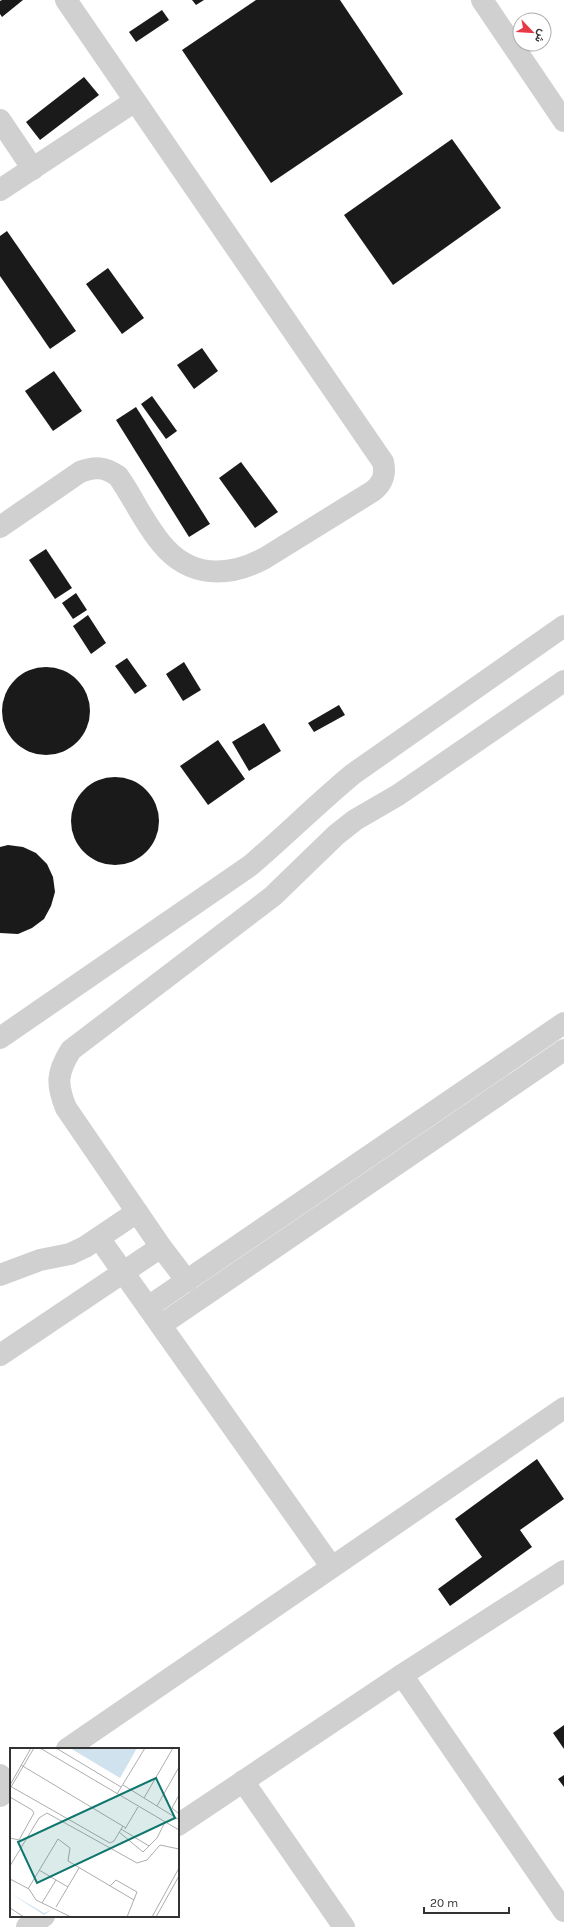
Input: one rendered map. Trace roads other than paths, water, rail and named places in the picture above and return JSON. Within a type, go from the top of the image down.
[{"type":"lane","points":[[0,527],[80,472],[90,468],[100,468],[110,470],[118,476],[160,543],[172,555],[186,564],[201,570],[218,572],[234,571],[250,566],[265,558],[373,491],[383,481],[384,475],[383,462],[66,0]]},
{"type":"lane","points":[[482,0],[564,121]]},
{"type":"lane","points":[[0,190],[135,101]]},
{"type":"lane","points":[[0,120],[33,169]]},
{"type":"lane","points":[[0,1038],[252,865],[326,796],[353,774],[564,626]]},
{"type":"lane","points":[[187,1281],[161,1247],[66,1108],[60,1094],[58,1078],[62,1063],[71,1050],[273,896],[336,835],[355,820],[398,794],[564,681]]},
{"type":"lane","points":[[148,1307],[564,1023]]},
{"type":"lane","points":[[161,1325],[564,1050]]},
{"type":"lane","points":[[0,1275],[40,1260],[70,1254],[99,1238],[137,1212]]},
{"type":"lane","points":[[99,1238],[331,1566]]},
{"type":"lane","points":[[0,1355],[161,1247]]},
{"type":"lane","points":[[68,1748],[331,1566],[564,1408]]},
{"type":"lane","points":[[179,1824],[402,1675],[564,1571]]},
{"type":"lane","points":[[402,1675],[564,1912]]},
{"type":"lane","points":[[0,1775],[10,1787]]},
{"type":"lane","points":[[243,1781],[344,1927]]},
{"type":"lane","points":[[0,1796],[10,1789]]},
{"type":"lane","points":[[28,1927],[43,1917]]}]
